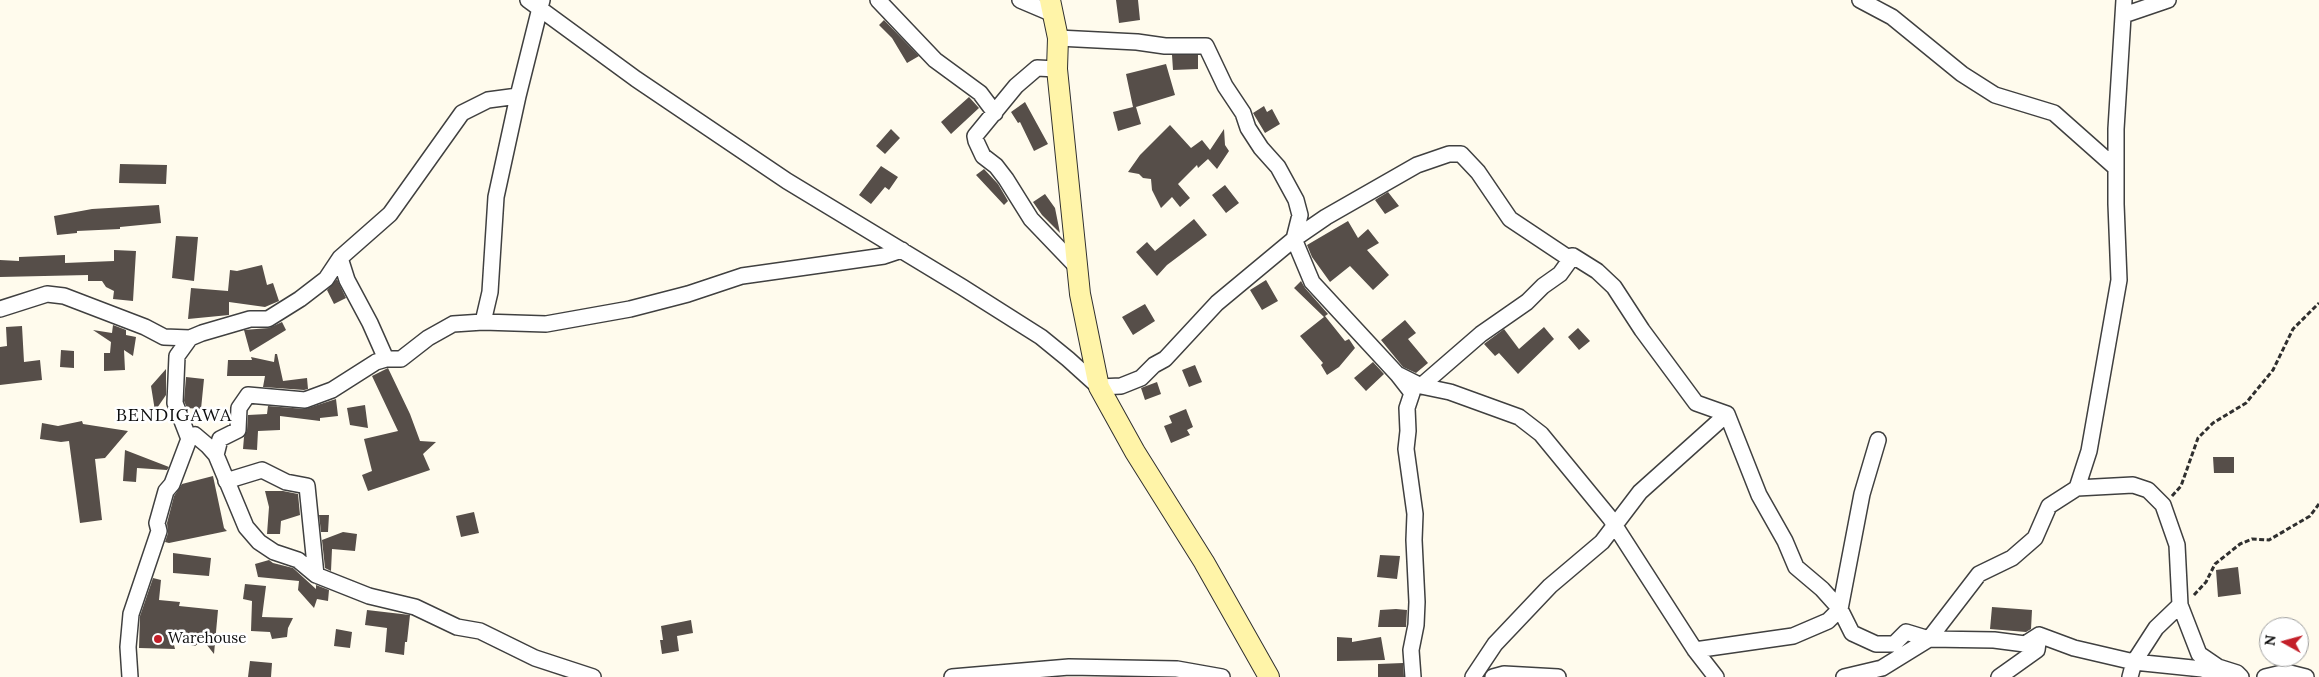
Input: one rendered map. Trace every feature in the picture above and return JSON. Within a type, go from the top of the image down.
[{"type":"street","points":[[878,0],[935,60],[980,93],[995,112]]},
{"type":"street","points":[[1020,0],[1052,7],[1058,38],[1057,68],[1077,267],[1089,345],[1098,387],[1135,452],[1214,579],[1269,677]]},
{"type":"street","points":[[1860,0],[1892,17],[1962,74],[1995,95],[2054,113],[2116,168]]},
{"type":"street","points":[[2077,488],[2089,451],[2119,280],[2116,168],[2119,65],[2124,8],[2168,0]]},
{"type":"street","points":[[483,322],[490,292],[496,197],[536,2],[636,79],[787,181],[1041,337],[1098,387],[1121,386],[1141,378],[1154,365],[1165,359],[1205,314],[1294,239],[1326,217],[1417,165],[1449,154],[1461,154],[1478,172],[1510,219],[1567,257],[1573,256],[1597,271],[1614,287],[1642,330],[1696,403],[1727,414],[1760,495],[1785,541],[1796,567],[1822,589],[1840,609],[1852,633],[1876,644],[1894,644],[1906,632],[1929,639],[1994,640],[2025,644],[2039,635]]},
{"type":"street","points":[[1058,38],[1137,42],[1164,46],[1206,46],[1225,86],[1243,113],[1248,128],[1278,168],[1296,200],[1300,215],[1294,239],[1312,282],[1398,375],[1412,394],[1407,408],[1408,431],[1406,449],[1415,514],[1414,540],[1417,602],[1416,625],[1411,650],[1414,677]]},
{"type":"street","points":[[1057,68],[1037,68],[1016,86],[975,136],[984,156],[996,166],[1006,179],[1031,218],[1077,267]]},
{"type":"street","points":[[0,309],[47,294],[64,296],[145,327],[164,337],[190,338],[250,319],[268,319],[277,315],[326,279],[340,258],[390,214],[462,113],[488,100],[518,96]]},
{"type":"street","points":[[216,455],[220,440],[238,430],[239,408],[248,395],[305,400],[332,390],[376,362],[386,359],[401,359],[428,338],[453,324],[483,322],[546,324],[630,309],[688,294],[742,276],[884,256],[902,250]]},
{"type":"street","points":[[1421,386],[1481,334],[1527,302],[1542,286],[1560,274],[1573,256]]},
{"type":"street","points":[[340,258],[347,280],[370,323],[386,359]]},
{"type":"street","points":[[189,439],[175,403],[178,356],[190,338]]},
{"type":"street","points":[[1398,375],[1421,386],[1450,392],[1519,417],[1541,434],[1615,526],[1695,650],[1716,677]]},
{"type":"street","points":[[1473,677],[1487,653],[1506,630],[1550,586],[1602,542],[1640,492],[1727,414]]},
{"type":"street","points":[[130,677],[128,647],[131,614],[159,531],[157,523],[166,492],[172,484],[189,439],[196,435],[216,455],[246,528],[259,542],[274,552],[298,560],[316,575],[369,596],[415,607],[457,627],[480,631],[535,658],[593,677]]},
{"type":"street","points":[[1695,650],[1793,636],[1828,621],[1840,609],[1862,494],[1878,440]]},
{"type":"street","points":[[226,481],[262,470],[286,482],[307,486],[316,575]]},
{"type":"street","points":[[1844,677],[1882,668],[1929,639],[1979,574],[2012,558],[2035,538],[2049,506],[2077,488],[2133,485],[2148,490],[2163,505],[2177,545],[2180,606],[2199,654],[2218,667],[2237,673],[2241,677]]},
{"type":"street","points":[[2130,677],[2134,662],[2156,628],[2180,606]]},
{"type":"street","points":[[2039,635],[2074,648],[2134,662],[2202,669],[2229,677]]},
{"type":"street","points":[[1999,677],[2037,650],[2039,635]]},
{"type":"street","points":[[952,677],[1069,666],[1177,669],[1222,677]]},
{"type":"street","points":[[2265,677],[2286,672],[2306,677]]},
{"type":"street","points":[[1493,677],[1504,674],[1558,677]]},
{"type":"path","points":[[2163,505],[2181,486],[2198,438],[2213,423],[2246,403],[2273,370],[2293,329],[2319,304]]},
{"type":"path","points":[[2180,606],[2190,600],[2206,582],[2215,564],[2240,544],[2252,539],[2270,540],[2310,516],[2319,504]]},
{"type":"building","points":[[1116,0],[1138,0],[1140,20],[1119,23]]},
{"type":"building","points":[[884,20],[919,56],[907,63],[892,38],[879,25]]},
{"type":"building","points":[[1172,55],[1198,55],[1198,69],[1173,70]]},
{"type":"building","points":[[1166,64],[1175,95],[1136,107],[1141,124],[1118,131],[1113,112],[1133,107],[1126,74]]},
{"type":"building","points":[[969,97],[979,108],[951,134],[941,122]]},
{"type":"building","points":[[1025,102],[1048,144],[1034,151],[1020,122],[1018,123],[1011,112]]},
{"type":"building","points":[[1264,106],[1267,112],[1272,109],[1280,124],[1265,133],[1253,113]]},
{"type":"building","points":[[1170,125],[1191,148],[1202,140],[1210,150],[1224,129],[1225,145],[1229,151],[1217,169],[1208,159],[1198,168],[1197,165],[1178,184],[1190,198],[1180,207],[1172,197],[1161,208],[1152,190],[1151,179],[1128,172],[1140,155]]},
{"type":"building","points":[[891,129],[900,138],[885,154],[876,146]]},
{"type":"building","points":[[120,164],[167,165],[166,184],[119,183]]},
{"type":"building","points":[[881,166],[898,177],[889,190],[885,187],[871,204],[859,195]]},
{"type":"building","points":[[984,169],[998,184],[1008,201],[1004,205],[976,175]]},
{"type":"building","points":[[1225,185],[1239,203],[1226,213],[1212,195]]},
{"type":"building","points":[[1388,192],[1399,206],[1385,214],[1375,200]]},
{"type":"building","points":[[1045,194],[1055,208],[1060,233],[1042,215],[1033,202]]},
{"type":"building","points":[[159,205],[161,223],[120,227],[120,229],[77,231],[77,233],[57,235],[54,216],[92,209]]},
{"type":"building","points":[[1194,219],[1207,235],[1167,265],[1157,276],[1136,252],[1147,242],[1155,251]]},
{"type":"building","points":[[1348,221],[1358,238],[1368,229],[1379,243],[1367,250],[1389,275],[1373,290],[1350,266],[1330,282],[1312,257],[1307,245]]},
{"type":"building","points":[[176,236],[198,237],[194,281],[172,278]]},
{"type":"building","points":[[114,250],[136,251],[133,301],[113,299],[114,291],[106,287],[102,281],[88,281],[88,275],[0,277],[0,260],[19,261],[19,257],[65,255],[65,263],[114,261]]},
{"type":"building","points":[[262,265],[267,285],[273,283],[279,301],[265,307],[229,302],[229,315],[188,319],[191,288],[228,291],[230,270],[237,271]]},
{"type":"building","points":[[337,279],[346,298],[334,304],[327,290]]},
{"type":"building","points":[[1266,280],[1278,301],[1262,310],[1250,290]]},
{"type":"building","points":[[1301,281],[1328,314],[1325,316],[1345,341],[1349,339],[1355,348],[1339,367],[1327,375],[1321,365],[1323,363],[1300,336],[1324,317],[1294,288]]},
{"type":"building","points":[[1145,304],[1155,321],[1133,335],[1122,317]]},
{"type":"building","points":[[1405,320],[1416,333],[1408,339],[1428,363],[1416,373],[1403,367],[1381,340]]},
{"type":"building","points":[[282,322],[286,330],[250,352],[244,330],[269,328]]},
{"type":"building","points":[[113,325],[126,330],[126,335],[136,337],[133,356],[124,350],[125,370],[104,371],[104,353],[110,353],[111,342],[93,330],[112,333]]},
{"type":"building","points":[[22,326],[24,362],[40,360],[42,380],[0,385],[0,347],[7,346],[6,327]]},
{"type":"building","points":[[1544,327],[1554,339],[1518,374],[1499,353],[1495,356],[1484,344],[1504,329],[1519,349]]},
{"type":"building","points":[[1578,328],[1590,341],[1579,350],[1568,337]]},
{"type":"building","points":[[61,350],[74,351],[74,368],[60,367]]},
{"type":"building","points":[[275,354],[277,354],[283,381],[307,378],[308,389],[263,387],[265,376],[227,376],[228,360],[252,360],[251,357],[274,362]]},
{"type":"building","points":[[1373,362],[1384,374],[1366,391],[1354,378]]},
{"type":"building","points":[[1195,365],[1202,382],[1189,387],[1182,370]]},
{"type":"building","points":[[388,368],[410,414],[420,441],[436,442],[423,454],[430,470],[368,491],[362,475],[372,471],[364,439],[398,431],[372,376]]},
{"type":"building","points":[[166,369],[166,395],[155,411],[151,386]]},
{"type":"building","points":[[186,377],[204,379],[201,409],[187,408],[184,401]]},
{"type":"building","points":[[1157,382],[1161,394],[1145,400],[1141,388]]},
{"type":"building","points":[[336,399],[338,416],[320,418],[320,421],[280,416],[280,430],[258,431],[257,450],[243,449],[248,415],[267,414],[268,406],[305,409]]},
{"type":"building","points":[[365,405],[368,428],[350,425],[347,408]]},
{"type":"building","points":[[1186,409],[1193,427],[1187,430],[1190,435],[1171,443],[1164,426],[1172,423],[1169,416]]},
{"type":"building","points":[[82,421],[83,424],[128,431],[105,458],[95,459],[102,520],[80,523],[69,441],[61,442],[40,439],[42,423],[58,426]]},
{"type":"building","points":[[125,450],[169,467],[167,470],[137,468],[136,482],[123,481]]},
{"type":"building","points":[[2213,457],[2234,457],[2234,473],[2214,473]]},
{"type":"building","points":[[213,476],[224,528],[227,531],[169,543],[165,542],[168,533],[167,523],[174,496],[182,484]]},
{"type":"building","points":[[265,491],[283,491],[298,494],[300,515],[281,521],[280,534],[267,534],[269,507]]},
{"type":"building","points":[[474,512],[479,533],[461,537],[456,516]]},
{"type":"building","points":[[319,515],[329,515],[328,532],[321,532]]},
{"type":"building","points":[[343,532],[357,534],[355,551],[332,549],[331,571],[325,568],[322,540]]},
{"type":"building","points":[[173,553],[211,558],[209,576],[173,573]]},
{"type":"building","points":[[1380,555],[1400,556],[1397,579],[1377,577]]},
{"type":"building","points":[[269,560],[273,563],[293,568],[316,589],[316,585],[329,590],[328,601],[317,599],[314,608],[298,590],[299,581],[258,577],[255,564]]},
{"type":"building","points":[[2238,567],[2241,594],[2218,597],[2216,570]]},
{"type":"building","points":[[153,578],[161,580],[159,600],[180,602],[179,606],[218,610],[214,654],[203,640],[195,646],[173,641],[175,649],[139,648],[140,616]]},
{"type":"building","points":[[245,584],[266,586],[262,617],[293,618],[288,628],[287,637],[272,639],[270,632],[251,631],[252,601],[243,599]]},
{"type":"building","points":[[1992,607],[2032,610],[2031,629],[2026,632],[1990,629]]},
{"type":"building","points":[[367,610],[410,615],[404,655],[385,652],[387,628],[365,625]]},
{"type":"building","points":[[1380,610],[1407,610],[1406,627],[1378,627]]},
{"type":"building","points":[[691,620],[693,633],[677,636],[679,651],[662,654],[661,626]]},
{"type":"building","points":[[336,629],[352,632],[350,648],[334,646]]},
{"type":"building","points":[[1337,637],[1352,638],[1352,642],[1381,637],[1385,660],[1337,661]]},
{"type":"building","points":[[250,661],[272,663],[271,677],[248,677]]},
{"type":"building","points":[[1403,663],[1404,677],[1378,677],[1378,664]]},
{"type":"place","name":"Warehouse","points":[[158,639]]},
{"type":"district","name":"BENDIGAWA","points":[[174,416]]}]
